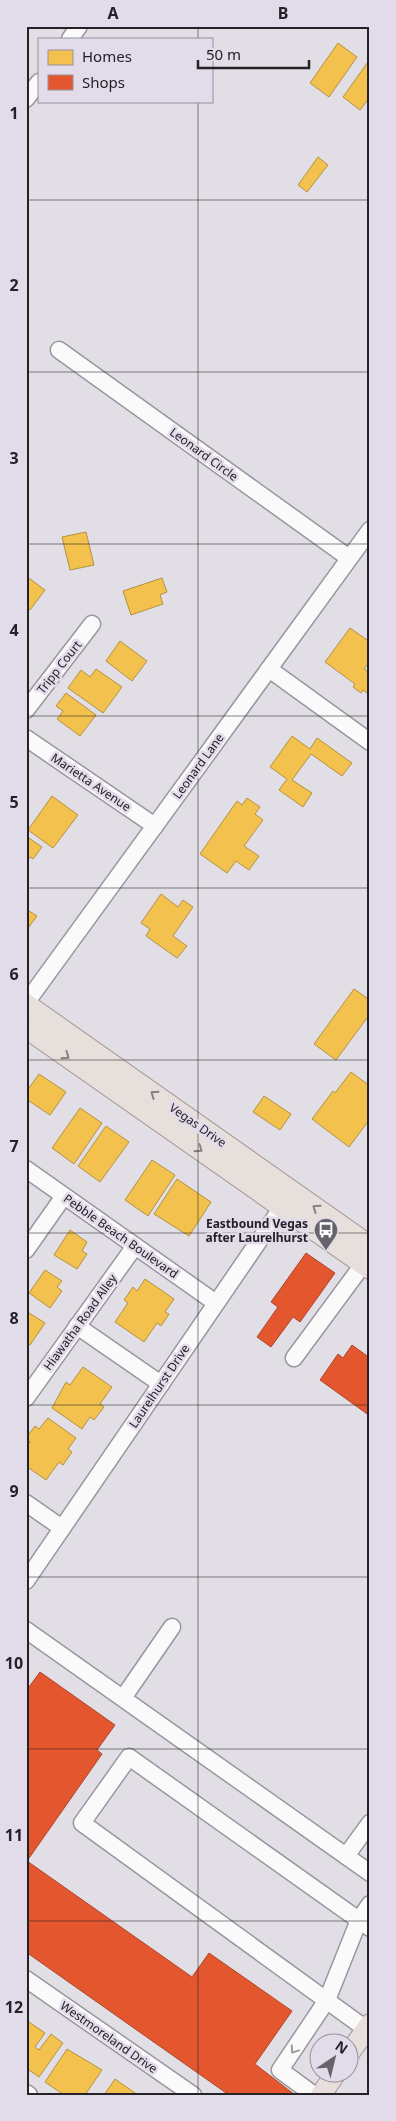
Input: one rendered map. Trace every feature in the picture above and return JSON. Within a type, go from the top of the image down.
[{"type":"main road","name":"Vegas Drive","points":[[26,1004],[368,1259]]},
{"type":"main road","name":"Vegas Drive","points":[[26,1028],[287,1200]]},
{"type":"main road","points":[[358,2040],[368,2026]]},
{"type":"main road","points":[[321,2095],[329,2084]]},
{"type":"street","points":[[71,38],[79,26]]},
{"type":"street","points":[[27,96],[38,83]]},
{"type":"street","name":"Leonard Circle","points":[[59,350],[349,558]]},
{"type":"street","name":"Leonard Lane","points":[[26,1004],[370,530]]},
{"type":"street","name":"Tripp Court","points":[[26,710],[92,624]]},
{"type":"street","points":[[269,669],[370,742]]},
{"type":"street","name":"Marietta Avenue","points":[[26,738],[155,826]]},
{"type":"street","name":"Pebble Beach Boulevard","points":[[26,1170],[216,1303]]},
{"type":"street","points":[[26,1250],[64,1196]]},
{"type":"street","name":"Laurelhurst Drive","points":[[26,1581],[287,1200]]},
{"type":"street","name":"Hiawatha Road Alley","points":[[26,1398],[135,1246]]},
{"type":"street","points":[[294,1358],[368,1259]]},
{"type":"street","points":[[77,1326],[161,1384]]},
{"type":"street","points":[[26,1503],[62,1528]]},
{"type":"street","points":[[123,1698],[172,1627]]},
{"type":"street","points":[[26,1630],[370,1872]]},
{"type":"street","points":[[364,1924],[130,1757],[82,1824],[327,2000],[368,2026]]},
{"type":"street","points":[[346,1856],[370,1824]]},
{"type":"street","points":[[314,2095],[280,2070],[327,2000],[364,1924],[370,1904]]},
{"type":"street","name":"Westmoreland Drive","points":[[26,1979],[191,2094]]},
{"type":"building: Homes","points":[[338,43],[357,57],[329,97],[310,83]]},
{"type":"building: Homes","points":[[370,59],[370,97],[360,110],[343,97]]},
{"type":"building: Homes","points":[[318,157],[328,165],[307,192],[298,185]]},
{"type":"building: Homes","points":[[86,532],[94,565],[70,570],[62,537]]},
{"type":"building: Homes","points":[[26,576],[45,590],[30,610],[26,606]]},
{"type":"building: Homes","points":[[162,578],[167,592],[160,595],[163,604],[131,615],[123,591]]},
{"type":"building: Homes","points":[[350,628],[370,642],[370,661],[364,669],[370,673],[370,695],[363,690],[361,693],[353,687],[355,684],[325,662]]},
{"type":"building: Homes","points":[[120,641],[147,661],[132,681],[106,661]]},
{"type":"building: Homes","points":[[96,669],[122,687],[103,713],[68,688],[81,670],[90,677]]},
{"type":"building: Homes","points":[[66,693],[96,715],[80,736],[57,719],[63,711],[56,706]]},
{"type":"building: Homes","points":[[292,736],[310,749],[317,738],[352,763],[342,776],[311,754],[292,780],[312,793],[303,807],[279,790],[287,779],[270,767]]},
{"type":"building: Homes","points":[[52,796],[78,815],[53,848],[28,830]]},
{"type":"building: Homes","points":[[247,798],[260,807],[255,814],[263,820],[244,846],[259,856],[249,870],[236,861],[227,873],[200,854],[237,801],[242,805]]},
{"type":"building: Homes","points":[[26,836],[42,847],[33,859],[30,857],[26,862]]},
{"type":"building: Homes","points":[[161,894],[178,907],[183,900],[193,907],[173,936],[187,946],[177,958],[146,936],[150,929],[141,923]]},
{"type":"building: Homes","points":[[26,909],[37,916],[26,931]]},
{"type":"building: Homes","points":[[354,989],[370,1000],[370,1014],[336,1060],[314,1044]]},
{"type":"building: Homes","points":[[351,1072],[370,1086],[370,1119],[349,1147],[312,1119],[333,1091],[335,1093]]},
{"type":"building: Homes","points":[[39,1074],[66,1092],[50,1115],[26,1099],[26,1092]]},
{"type":"building: Homes","points":[[264,1096],[291,1114],[280,1130],[253,1112]]},
{"type":"building: Homes","points":[[80,1108],[102,1123],[74,1164],[52,1148]]},
{"type":"building: Homes","points":[[106,1126],[129,1142],[100,1182],[78,1166]]},
{"type":"building: Homes","points":[[152,1160],[175,1175],[148,1216],[125,1200]]},
{"type":"building: Homes","points":[[177,1179],[211,1202],[189,1236],[154,1214]]},
{"type":"building: Homes","points":[[70,1230],[87,1242],[82,1251],[87,1254],[77,1269],[54,1255]]},
{"type":"building: Homes","points":[[45,1270],[62,1281],[57,1287],[62,1291],[50,1308],[29,1293]]},
{"type":"building: Homes","points":[[145,1279],[174,1299],[165,1312],[169,1314],[161,1326],[157,1323],[144,1342],[115,1322],[128,1303],[124,1300],[133,1287],[137,1291]]},
{"type":"building: Homes","points":[[26,1311],[45,1323],[30,1345],[26,1343]]},
{"type":"building: Homes","points":[[83,1367],[112,1387],[100,1404],[104,1407],[94,1420],[90,1417],[82,1429],[52,1408],[66,1382],[70,1385]]},
{"type":"building: Homes","points":[[48,1418],[76,1438],[68,1449],[72,1452],[63,1465],[59,1462],[46,1480],[26,1466],[26,1447],[30,1442],[26,1438],[35,1426],[39,1429]]},
{"type":"building: Homes","points":[[29,2022],[45,2033],[35,2047],[39,2050],[51,2034],[63,2043],[39,2077],[26,2068],[26,2026]]},
{"type":"building: Homes","points":[[67,2049],[102,2070],[85,2095],[64,2095],[45,2082]]},
{"type":"building: Homes","points":[[115,2079],[138,2095],[104,2095]]},
{"type":"building: Shops","points":[[306,1253],[335,1273],[300,1322],[293,1317],[271,1347],[257,1337],[278,1307],[271,1302]]},
{"type":"building: Shops","points":[[352,1345],[370,1358],[370,1416],[320,1380],[338,1354],[343,1358]]},
{"type":"building: Shops","points":[[40,1672],[115,1725],[97,1750],[102,1754],[27,1861],[192,1977],[209,1953],[292,2011],[255,2064],[295,2095],[229,2095],[26,1952],[26,1691]]},
{"type":"place","name":"Eastbound Vegas after Laurelhurst","points":[[326,1251]]}]
